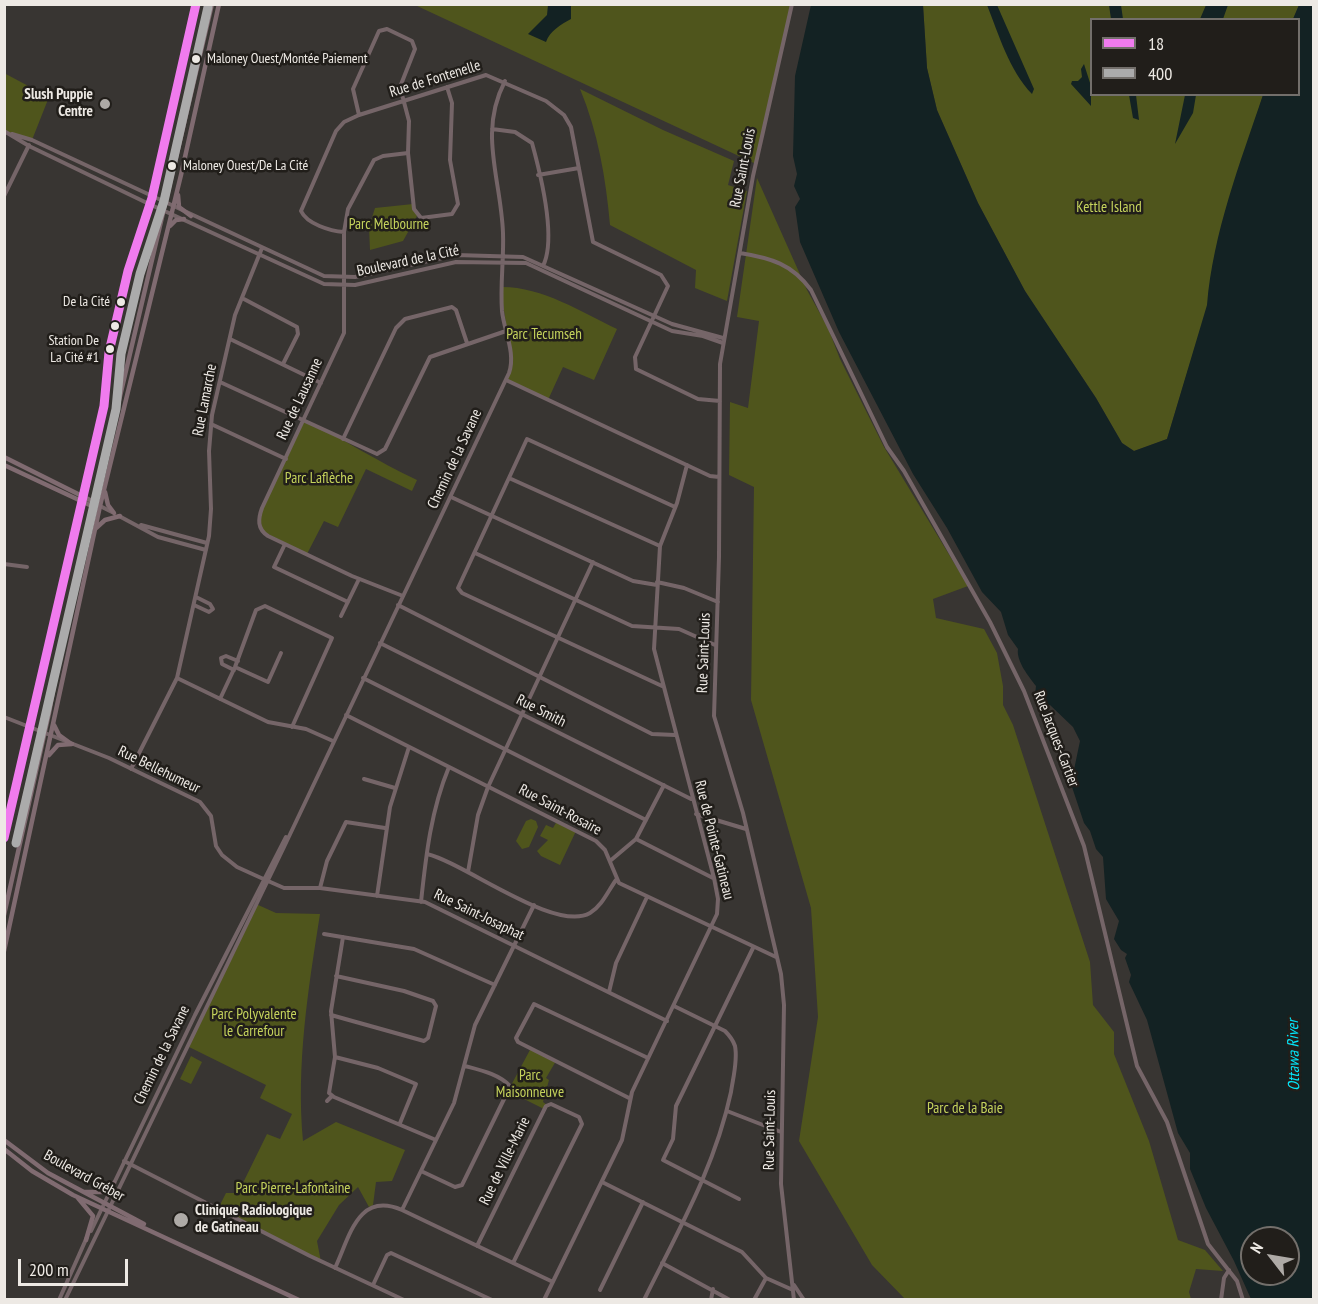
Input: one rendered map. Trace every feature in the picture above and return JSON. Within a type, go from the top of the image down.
[{"type":"main road","points":[[4,915],[45,734],[69,611],[212,4]]},
{"type":"main road","points":[[4,951],[100,506],[181,175],[219,4]]},
{"type":"main road","points":[[181,175],[178,204],[191,216]]},
{"type":"main road","points":[[166,234],[172,222],[184,219]]},
{"type":"main road","points":[[4,458],[83,496],[94,504]]},
{"type":"main road","points":[[4,465],[100,506]]},
{"type":"main road","points":[[105,486],[106,502],[114,513]]},
{"type":"main road","points":[[83,496],[91,495],[97,489]]},
{"type":"main road","points":[[95,529],[105,520],[120,516]]},
{"type":"main road","points":[[69,611],[76,613]]},
{"type":"main road","points":[[54,724],[59,735],[72,744]]},
{"type":"main road","points":[[45,763],[55,746],[72,744]]},
{"type":"main road","name":"Boulevard Gréber","points":[[4,1140],[48,1173],[106,1207]]},
{"type":"main road","name":"Boulevard Gréber","points":[[4,1149],[32,1171],[74,1195],[106,1207],[299,1299]]},
{"type":"main road","points":[[81,1191],[100,1193],[114,1183]]},
{"type":"main road","points":[[74,1195],[93,1214],[86,1240]]},
{"type":"street","name":"Rue Saint-Louis","points":[[792,4],[753,176],[723,338],[714,721],[746,830],[776,958],[784,1005],[781,1184],[794,1299]]},
{"type":"street","points":[[359,115],[353,89],[377,34],[382,29],[410,40],[415,44],[400,84],[409,121],[408,153],[416,214],[424,218],[454,213],[458,204],[450,160],[452,104],[447,87]]},
{"type":"street","name":"Rue de Fontenelle","points":[[344,231],[333,231],[308,219],[301,208],[336,131],[347,120],[359,115],[486,75],[505,81],[551,104],[564,115],[571,127],[593,242],[665,279],[668,286],[654,316]]},
{"type":"street","name":"Chemin de la Savane","points":[[64,1299],[106,1207],[124,1161],[294,823],[506,380],[511,364],[502,304],[502,208],[491,156],[493,107],[505,81]]},
{"type":"street","points":[[492,129],[515,132],[531,141],[546,204],[548,255],[542,267]]},
{"type":"street","name":"Boulevard de la Cité","points":[[6,132],[32,140],[92,168],[166,205],[184,219],[315,281],[345,286],[456,262],[526,263],[542,267],[676,326],[723,338]]},
{"type":"street","name":"Boulevard de la Cité","points":[[6,132],[29,146],[165,211],[191,216],[324,276],[345,278],[456,255],[523,257],[651,322],[672,331],[703,336],[723,343]]},
{"type":"street","points":[[4,196],[32,140]]},
{"type":"street","name":"Rue de Lausanne","points":[[403,596],[359,579],[285,544],[264,533],[259,522],[345,329],[344,231],[346,213],[371,162],[383,156],[408,153]]},
{"type":"street","points":[[89,175],[92,168]]},
{"type":"street","points":[[538,175],[579,168]]},
{"type":"street","name":"Rue Lamarche","points":[[131,769],[177,678],[206,550],[211,517],[209,451],[211,424],[230,339],[242,298],[262,248]]},
{"type":"street","name":"Rue Jacques-Cartier","points":[[740,253],[783,262],[802,277],[811,290],[887,447],[904,471],[1007,654],[1050,754],[1084,846],[1137,1066],[1167,1122],[1208,1244],[1229,1270],[1243,1299]]},
{"type":"street","points":[[242,298],[297,327],[297,334],[283,364]]},
{"type":"street","points":[[343,439],[396,328],[402,320],[447,306],[452,307],[456,310],[467,343]]},
{"type":"street","points":[[654,316],[634,357],[636,369],[698,399],[720,400]]},
{"type":"street","points":[[220,382],[375,454],[381,453],[428,359],[467,343],[506,331]]},
{"type":"street","points":[[230,339],[321,383]]},
{"type":"street","points":[[506,380],[710,476],[719,477]]},
{"type":"street","points":[[211,424],[286,459]]},
{"type":"street","points":[[663,686],[458,590],[527,439],[675,507]]},
{"type":"street","name":"Rue de Pointe-Gatineau","points":[[544,1299],[622,1140],[629,1098],[713,928],[718,903],[714,878],[654,649],[660,546],[675,507],[687,465]]},
{"type":"street","points":[[509,478],[660,546]]},
{"type":"street","points":[[451,497],[637,582],[684,588],[718,602]]},
{"type":"street","points":[[100,506],[158,537],[206,550]]},
{"type":"street","points":[[135,523],[207,543]]},
{"type":"street","points":[[285,544],[274,567],[348,602]]},
{"type":"street","points":[[475,553],[636,627],[679,629],[715,645]]},
{"type":"street","points":[[468,872],[478,815],[488,787],[593,562]]},
{"type":"street","points":[[4,564],[27,567]]},
{"type":"street","points":[[341,616],[359,579]]},
{"type":"street","points":[[194,605],[209,612],[213,609],[210,604],[195,597]]},
{"type":"street","points":[[398,605],[652,734],[675,735]]},
{"type":"street","points":[[220,699],[238,661],[256,610],[261,606],[332,638],[294,717],[292,727]]},
{"type":"street","name":"Rue Smith","points":[[380,643],[692,799]]},
{"type":"street","points":[[238,661],[226,656],[220,660],[222,664],[268,682],[281,653]]},
{"type":"street","points":[[177,678],[272,723],[309,730],[333,741]]},
{"type":"street","points":[[363,678],[646,820]]},
{"type":"street","name":"Rue Saint-Rosaire","points":[[346,715],[596,841],[605,850],[616,880]]},
{"type":"street","name":"Rue Bellehumeur","points":[[4,717],[131,769],[200,802],[211,816],[216,846],[222,855],[237,867],[265,880]]},
{"type":"street","points":[[377,896],[385,828],[409,747]]},
{"type":"street","points":[[421,902],[426,854],[437,801],[449,767]]},
{"type":"street","points":[[364,779],[395,788]]},
{"type":"street","points":[[610,861],[636,840],[664,785]]},
{"type":"street","points":[[696,814],[746,830]]},
{"type":"street","points":[[320,888],[327,861],[346,822],[385,828]]},
{"type":"street","points":[[636,840],[714,878]]},
{"type":"street","points":[[426,854],[534,905],[562,915],[587,914],[599,905],[616,880],[776,958]]},
{"type":"street","name":"Chemin de la Savane","points":[[59,1299],[86,1240],[130,1164],[265,880]]},
{"type":"street","name":"Rue Saint-Josaphat","points":[[265,880],[284,888],[320,888],[421,902],[514,945],[666,1021]]},
{"type":"street","points":[[609,992],[616,963],[647,897]]},
{"type":"street","points":[[402,1210],[454,1103],[475,1025],[534,905]]},
{"type":"street","points":[[324,934],[411,948],[495,985]]},
{"type":"street","points":[[343,937],[331,1015],[335,1057],[329,1090],[332,1096],[436,1140]]},
{"type":"street","points":[[739,1200],[663,1160],[673,1139],[676,1106],[753,948]]},
{"type":"street","points":[[331,1015],[424,1041],[428,1038],[435,1006],[433,1001],[404,991],[336,976]]},
{"type":"street","points":[[629,1098],[518,1042],[516,1038],[534,1004],[648,1058]]},
{"type":"street","points":[[644,1299],[703,1181],[718,1144],[733,1080],[735,1044],[725,1031],[674,1006]]},
{"type":"street","points":[[335,1057],[378,1068],[416,1084],[399,1123]]},
{"type":"street","points":[[421,1171],[454,1187],[462,1185],[508,1091],[510,1086],[507,1083],[486,1072],[465,1066]]},
{"type":"street","points":[[327,1101],[332,1096]]},
{"type":"street","name":"Rue de Ville-Marie","points":[[477,1246],[546,1106],[551,1104],[581,1118],[582,1124],[513,1263]]},
{"type":"street","points":[[727,1111],[781,1132]]},
{"type":"street","points":[[124,1161],[335,1268],[404,1299]]},
{"type":"street","points":[[602,1182],[742,1252],[766,1278],[793,1290]]},
{"type":"street","points":[[600,1290],[643,1202]]},
{"type":"street","points":[[335,1268],[354,1226],[366,1210],[383,1204],[402,1210],[553,1282]]},
{"type":"street","points":[[372,1285],[387,1255],[391,1253],[492,1299]]},
{"type":"street","points":[[662,1263],[730,1299]]},
{"type":"street","points":[[1221,1299],[1224,1278],[1229,1270]]},
{"type":"street","points":[[754,1299],[766,1278]]},
{"type":"street","points":[[793,1284],[804,1299]]},
{"type":"street","points":[[711,1299],[713,1289]]},
{"type":"street","points":[[281,1298],[285,1293]]},
{"type":"green space","points":[[415,5],[792,5],[756,164]]},
{"type":"green space","name":"Kettle Island","points":[[923,5],[1299,5],[1293,18],[1090,18],[1090,96],[1263,96],[1222,225],[1208,305],[1167,439],[1134,451],[1122,443],[1096,398],[1025,291],[978,203],[937,110],[927,68]]},
{"type":"green space","points":[[4,73],[49,97],[32,140],[5,131]]},
{"type":"green space","points":[[580,89],[663,130],[734,161],[728,185],[747,191],[727,301],[695,288],[696,270],[610,225],[600,156],[592,122]]},
{"type":"green space","name":"Parc de la Baie","points":[[757,178],[807,290],[828,328],[840,359],[884,447],[968,586],[933,599],[936,618],[984,629],[997,653],[1003,686],[1003,705],[1013,725],[1090,962],[1093,1005],[1114,1032],[1114,1054],[1149,1141],[1178,1240],[1205,1250],[1223,1271],[1196,1269],[1189,1292],[1191,1299],[905,1299],[872,1265],[799,1141],[818,1017],[811,908],[751,700],[754,487],[729,475],[730,402],[748,408],[759,321],[737,317]]},
{"type":"green space","name":"Parc Melbourne","points":[[413,204],[417,216],[403,241],[370,250],[369,227],[375,208]]},
{"type":"green space","name":"Parc Tecumseh","points":[[502,287],[532,291],[547,296],[617,329],[594,380],[563,367],[548,400],[506,380],[510,358]]},
{"type":"green space","name":"Parc Laflèche","points":[[304,420],[417,480],[412,491],[366,469],[338,527],[324,521],[307,554],[262,531],[260,514]]},
{"type":"green space","points":[[531,819],[536,821],[538,827],[529,847],[522,849],[516,841],[526,821]]},
{"type":"green space","points":[[557,821],[576,831],[560,865],[541,856],[537,851],[548,840],[540,836],[546,825],[553,828]]},
{"type":"green space","points":[[256,904],[276,913],[320,914],[302,1056],[303,1141],[336,1122],[405,1150],[392,1181],[376,1182],[373,1205],[369,1207],[358,1187],[339,1205],[317,1241],[321,1262],[218,1209],[226,1193],[235,1193],[240,1189],[267,1134],[280,1139],[292,1114],[260,1098],[266,1085],[187,1046]]},
{"type":"green space","name":"Parc Maisonneuve","points":[[531,1048],[556,1061],[546,1078],[549,1080],[543,1102],[547,1105],[544,1109],[508,1091]]},
{"type":"green space","points":[[191,1056],[202,1062],[191,1084],[180,1079]]},
{"type":"water","points":[[548,5],[571,5],[571,19],[553,31],[546,42],[528,34],[547,15]]},
{"type":"water","name":"Ottawa River","points":[[811,5],[923,5],[927,68],[937,110],[978,203],[1025,291],[1096,398],[1122,443],[1134,451],[1167,439],[1207,305],[1221,225],[1245,146],[1263,96],[1300,96],[1300,18],[1293,18],[1299,5],[1313,5],[1313,1299],[1251,1299],[1245,1286],[1300,1286],[1300,1226],[1240,1226],[1240,1274],[1206,1208],[1190,1169],[1190,1153],[1178,1133],[1147,1020],[1129,982],[1131,975],[1125,958],[1127,954],[1121,950],[1114,939],[1119,921],[1106,899],[1103,857],[1096,849],[1090,831],[1084,823],[1071,784],[1080,741],[1073,727],[1050,705],[1043,704],[1035,695],[1036,686],[1021,664],[1018,649],[1008,635],[1001,612],[982,592],[947,528],[913,474],[839,332],[800,242],[795,207],[800,199],[794,186],[797,174],[793,156],[795,76]]},
{"type":"water","points":[[987,5],[997,5],[1034,89],[1032,94],[1011,63]]},
{"type":"water","points":[[1109,5],[1121,5],[1123,18],[1111,18]]},
{"type":"water","points":[[1206,5],[1228,5],[1223,18],[1200,18]]},
{"type":"water","points":[[1084,64],[1090,83],[1091,106],[1071,84],[1072,81],[1078,81],[1082,77],[1081,69]]},
{"type":"water","points":[[1129,96],[1136,96],[1139,120],[1133,118]]},
{"type":"water","points":[[1185,96],[1196,96],[1193,113],[1175,144]]},
{"type":"transit line","name":"18","points":[[4,838],[104,406],[109,352],[128,271],[152,198],[196,4]]},
{"type":"transit line","name":"400","points":[[16,843],[116,409],[121,354],[140,274],[164,201],[208,7]]},
{"type":"place","name":"Maloney Ouest/Montée Paiement","points":[[196,59]]},
{"type":"place","name":"Slush Puppie Centre","points":[[105,104]]},
{"type":"place","name":"Maloney Ouest/De La Cité","points":[[172,166]]},
{"type":"place","name":"De la Cité","points":[[121,302]]},
{"type":"place","name":"Station De La Cité #1","points":[[110,349]]},
{"type":"place","name":"Clinique Radiologique de Gatineau","points":[[181,1220]]},
{"type":"park label","name":"Parc Polyvalente le Carrefour","points":[[254,1024]]},
{"type":"park label","name":"Parc Pierre-Lafontaine","points":[[293,1189]]}]
